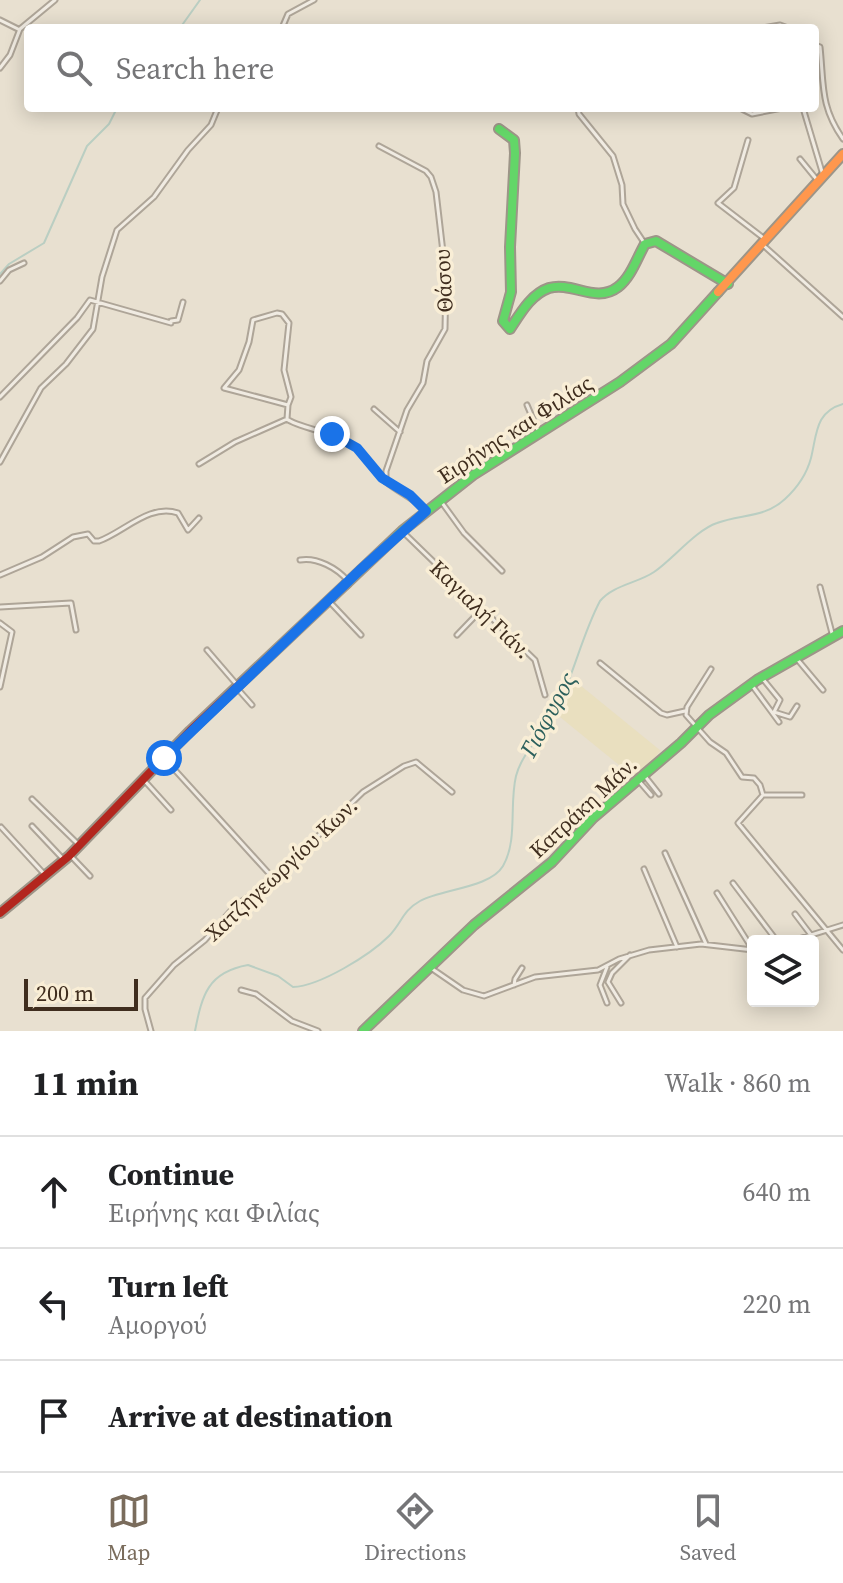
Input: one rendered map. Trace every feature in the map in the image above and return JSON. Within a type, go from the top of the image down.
[{"type":"street","points":[[26,24],[55,0]]},
{"type":"street","points":[[284,24],[288,14],[314,0]]},
{"type":"street","points":[[0,20],[20,29]]},
{"type":"street","points":[[0,68],[24,26]]},
{"type":"street","points":[[819,47],[825,107],[843,139]]},
{"type":"street","points":[[0,462],[43,386],[92,331],[107,254],[117,230],[154,197],[188,150],[211,125],[216,112]]},
{"type":"street","points":[[579,112],[613,156],[622,185],[623,204],[645,244]]},
{"type":"street","points":[[804,112],[821,178]]},
{"type":"street","points":[[499,129],[514,140],[516,156],[510,249],[513,288],[503,321],[506,327],[510,329],[529,304],[555,287],[598,294],[614,290],[624,281],[645,244],[656,241],[728,284]]},
{"type":"street","points":[[748,140],[734,188],[718,203],[843,317]]},
{"type":"street","name":"Θάσου","points":[[379,146],[426,171],[431,177],[436,192],[446,278],[444,333],[430,354],[423,383],[407,410],[386,471],[386,482]]},
{"type":"street","name":"Ειρήνης και Φιλίας","points":[[0,913],[67,858],[237,686],[402,531],[440,500],[632,374],[671,344],[843,154]]},
{"type":"street","points":[[800,159],[821,178]]},
{"type":"street","points":[[0,281],[9,270],[24,263]]},
{"type":"street","points":[[0,397],[77,318],[90,300],[171,323],[178,320],[183,302]]},
{"type":"street","points":[[287,419],[291,397],[284,370],[289,323],[282,314],[277,313],[253,320],[239,370],[224,388],[288,405]]},
{"type":"street","points":[[527,405],[539,433]]},
{"type":"street","points":[[374,409],[400,432]]},
{"type":"street","points":[[199,464],[235,442],[287,419]]},
{"type":"street","points":[[287,419],[346,441],[365,456],[386,482],[410,495],[426,511]]},
{"type":"street","points":[[440,500],[464,533],[502,571]]},
{"type":"street","points":[[0,575],[42,557],[79,534],[88,534],[99,541],[155,512],[170,510],[178,513],[188,530],[199,518]]},
{"type":"street","name":"Καγιαλή Γιάν.","points":[[402,531],[535,660],[545,695]]},
{"type":"street","points":[[300,560],[304,558],[327,565],[348,581]]},
{"type":"street","points":[[820,587],[833,637]]},
{"type":"street","points":[[328,600],[361,635]]},
{"type":"street","points":[[0,607],[71,603],[76,630]]},
{"type":"street","points":[[457,635],[482,609]]},
{"type":"street","points":[[0,623],[12,632],[0,687]]},
{"type":"street","name":"Κατράκη Μάν.","points":[[363,1031],[491,910],[552,862],[587,824],[720,706],[751,684],[843,631]]},
{"type":"street","points":[[207,650],[252,705]]},
{"type":"street","points":[[797,659],[823,690]]},
{"type":"street","points":[[600,663],[667,715],[685,711],[711,669]]},
{"type":"street","points":[[762,678],[780,700],[774,712]]},
{"type":"street","points":[[751,684],[779,722]]},
{"type":"street","points":[[774,712],[790,717],[797,706]]},
{"type":"street","points":[[685,711],[710,742],[726,753],[742,777],[754,778],[763,795]]},
{"type":"street","points":[[164,758],[274,879]]},
{"type":"street","name":"Χατζηγεωργίου Κων.","points":[[151,1031],[145,1005],[147,994],[182,958],[205,940],[235,906],[274,879],[363,792],[407,764],[419,763],[452,792]]},
{"type":"street","points":[[641,777],[659,794]]},
{"type":"street","points":[[641,777],[651,795]]},
{"type":"street","points":[[143,779],[171,810]]},
{"type":"street","points":[[802,795],[763,795],[738,823],[843,950]]},
{"type":"street","points":[[32,799],[79,845]]},
{"type":"street","points":[[32,826],[90,876]]},
{"type":"street","points":[[1,827],[46,876]]},
{"type":"street","points":[[665,853],[706,944]]},
{"type":"street","points":[[644,869],[677,947]]},
{"type":"street","points":[[733,883],[772,935]]},
{"type":"street","points":[[717,893],[747,940]]},
{"type":"street","points":[[795,914],[811,935],[843,925]]},
{"type":"street","points":[[431,968],[463,990],[490,995],[538,976],[595,971],[646,950],[706,944],[747,949]]},
{"type":"street","points":[[621,1003],[607,983],[612,973],[630,955]]},
{"type":"street","points":[[607,1003],[600,985],[609,964]]},
{"type":"street","points":[[514,985],[522,968]]},
{"type":"street","points":[[241,990],[256,994],[280,1014],[318,1031]]},
{"type":"street","points":[[301,1031],[304,1026]]},
{"type":"shaded area","points":[[575,681],[661,751],[635,778],[560,717]]},
{"type":"waterway","points":[[183,24],[200,0]]},
{"type":"waterway","points":[[0,274],[9,264],[44,243],[87,146],[109,124],[115,112]]},
{"type":"waterway","name":"Γιόφυρος","points":[[195,1031],[204,996],[215,979],[224,973],[248,965],[278,976],[293,987],[317,981],[381,944],[409,909],[420,901],[477,884],[497,873],[508,856],[514,787],[519,767],[557,708],[600,601],[612,591],[654,572],[709,527],[761,513],[785,499],[807,469],[822,418],[843,404]]},
{"type":"traffic: fast","points":[[499,129],[514,140],[515,153],[511,292],[503,321],[510,329],[531,300],[549,288],[610,292],[623,283],[645,244],[656,241],[728,284]]},
{"type":"traffic: fast","points":[[346,584],[402,531],[473,475],[620,382],[671,344],[718,292]]},
{"type":"traffic: fast","points":[[363,1031],[474,925],[552,862],[593,818],[709,715],[757,680],[843,631]]},
{"type":"traffic: slow","points":[[718,292],[843,154]]},
{"type":"traffic: jam","points":[[0,913],[69,856],[190,731],[346,584]]},
{"type":"route","points":[[164,758],[426,511],[410,495],[382,478],[357,448],[332,434]]}]
